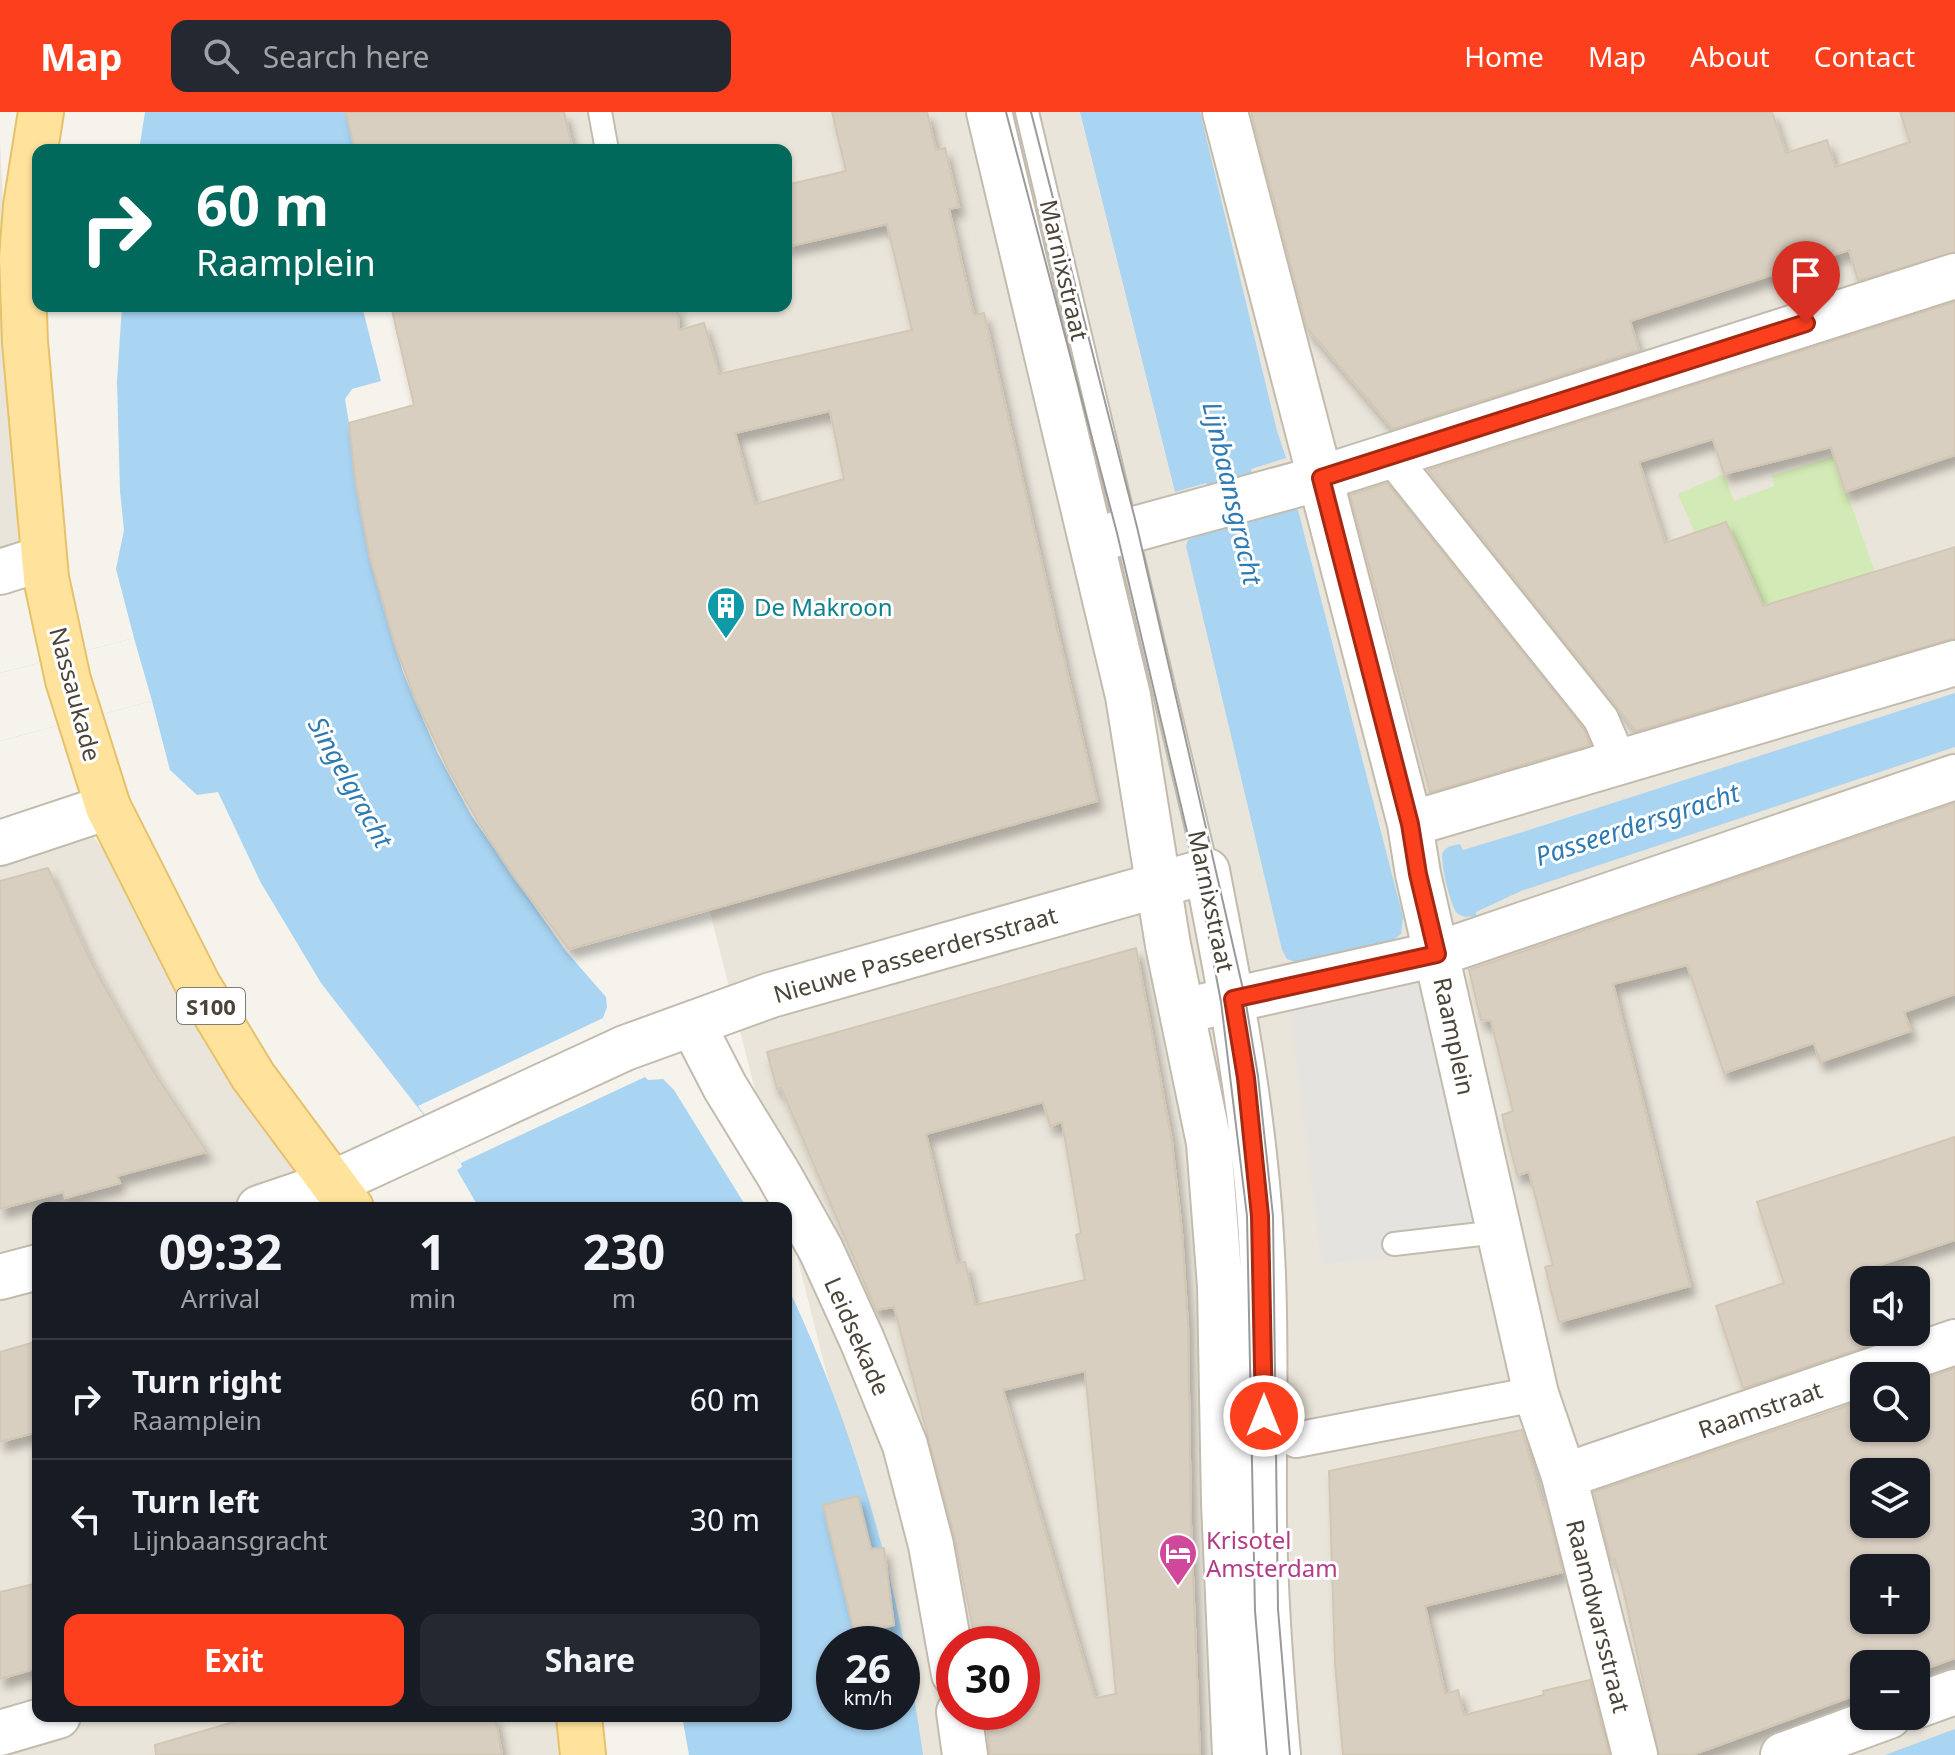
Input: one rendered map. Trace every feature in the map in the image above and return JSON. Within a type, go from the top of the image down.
[{"type":"main road","name":"Nassaukade","points":[[41,112],[13,207],[22,258],[25,342],[45,568],[68,680],[105,797],[198,985],[253,1076],[342,1196]]},
{"type":"main road","points":[[580,1722],[583,1755]]},
{"type":"street","name":"Marnixstraat","points":[[989,112],[1109,536],[1128,696],[1158,885],[1201,1099],[1215,1196],[1223,1367],[1224,1518],[1235,1755]]},
{"type":"street","points":[[1225,112],[1315,479],[1410,824],[1437,954],[1955,777]]},
{"type":"street","points":[[1109,536],[1315,479],[1955,276]]},
{"type":"street","points":[[1390,455],[1601,719],[1620,763]]},
{"type":"street","points":[[0,572],[45,568]]},
{"type":"street","points":[[1410,824],[1955,663]]},
{"type":"street","points":[[0,843],[105,797]]},
{"type":"street","name":"Marnixstraat","points":[[1207,871],[1246,1078],[1262,1243],[1265,1582],[1278,1755]]},
{"type":"street","name":"Nieuwe Passeerdersstraat","points":[[300,1202],[342,1196],[439,1135],[625,1048],[771,995],[1207,871]]},
{"type":"street","name":"Raamplein","points":[[1181,1011],[1437,954],[1536,1394],[1564,1476]]},
{"type":"street","name":"Leidsekade","points":[[693,1025],[725,1087],[821,1250],[862,1340],[905,1445],[931,1545],[945,1626]]},
{"type":"street","points":[[0,1277],[32,1269]]},
{"type":"street","name":"Raamstraat","points":[[1564,1476],[1955,1342]]},
{"type":"street","points":[[1296,1440],[1536,1394]]},
{"type":"street","name":"Raamdwarsstraat","points":[[1564,1476],[1635,1755]]},
{"type":"street","points":[[1930,1701],[1955,1692]]},
{"type":"street","points":[[0,1733],[38,1722]]},
{"type":"street","points":[[962,1730],[965,1755]]},
{"type":"street","points":[[1783,1755],[1851,1730]]},
{"type":"lane","points":[[600,112],[606,144]]},
{"type":"lane","name":"Marnixstraat","points":[[1027,112],[1109,536],[1207,871]]},
{"type":"lane","points":[[1394,1244],[1498,1232]]},
{"type":"shaded area","points":[[508,112],[1955,112],[1955,1734],[1913,1755],[901,1755],[901,1730],[920,1730],[920,1626],[897,1626],[856,1490],[792,1237],[792,1202],[783,1202],[559,312],[792,312],[792,144],[516,144]]},
{"type":"shaded area","points":[[0,138],[20,585],[0,591]]},
{"type":"shaded area","points":[[75,810],[352,1202],[32,1202],[32,1722],[593,1722],[596,1755],[0,1755],[0,829]]},
{"type":"shaded area","points":[[1423,979],[1486,1246],[1322,1265],[1289,1003]]},
{"type":"green space","points":[[1834,456],[1875,572],[1764,608],[1729,528],[1697,538],[1678,494],[1724,474],[1734,501],[1774,486],[1772,476]]},
{"type":"water","points":[[145,112],[353,112],[353,144],[140,144]]},
{"type":"water","name":"Lijnbaansgracht","points":[[1080,112],[1200,112],[1286,458],[1251,469],[1263,515],[1291,507],[1298,510],[1403,917],[1401,934],[1391,942],[1300,964],[1287,959],[1282,950],[1186,546],[1188,540],[1218,529],[1206,483],[1175,492]]},
{"type":"water","name":"Singelgracht","points":[[122,312],[364,312],[381,381],[352,389],[345,399],[372,562],[403,672],[438,754],[471,815],[565,950],[606,997],[607,1007],[603,1018],[645,1077],[648,1080],[663,1079],[674,1090],[743,1202],[476,1202],[457,1170],[462,1167],[461,1163],[321,983],[261,883],[218,792],[197,795],[170,770],[152,701],[0,741],[0,673],[134,638],[116,569],[124,530],[117,381]]},
{"type":"water","name":"Passeerdersgracht","points":[[1955,693],[1955,747],[1521,891],[1476,912],[1476,916],[1462,916],[1455,909],[1446,883],[1442,856],[1451,846],[1460,844],[1463,850],[1529,830]]},
{"type":"water","points":[[792,1296],[835,1398],[855,1456],[889,1573],[901,1626],[816,1626],[816,1730],[919,1730],[923,1755],[689,1755],[683,1722],[792,1722]]},
{"type":"water","points":[[1955,1729],[1955,1755],[1885,1755]]},
{"type":"pier","points":[[134,638],[152,701],[0,741],[0,673]]},
{"type":"pier","points":[[603,1018],[645,1077],[461,1163],[418,1106]]},
{"type":"building","points":[[346,112],[564,112],[572,144],[354,144]]},
{"type":"building","name":"De Makroon","points":[[832,112],[927,112],[936,150],[945,148],[959,207],[949,209],[974,315],[984,313],[1097,801],[569,949],[514,877],[477,820],[449,771],[415,699],[395,645],[370,558],[355,479],[349,423],[414,405],[392,312],[678,312],[679,330],[704,323],[719,374],[912,330],[887,224],[792,246],[792,184],[846,171]],"holes":[[[830,411],[844,479],[755,504],[735,433]]]},
{"type":"building","points":[[1251,112],[1772,112],[1786,153],[1827,140],[1835,167],[1910,142],[1900,112],[1955,112],[1955,252],[1858,281],[1849,250],[1630,321],[1639,350],[1393,429],[1307,328]]},
{"type":"building","points":[[1955,302],[1955,455],[1845,492],[1831,447],[1724,474],[1713,439],[1639,462],[1665,543],[1726,522],[1763,606],[1955,547],[1955,638],[1636,731],[1428,470]]},
{"type":"building","points":[[1387,483],[1584,729],[1590,745],[1430,792],[1350,495]]},
{"type":"building","points":[[1955,803],[1955,994],[1904,1012],[1911,1031],[1820,1062],[1814,1043],[1724,1073],[1687,965],[1613,984],[1690,1286],[1559,1322],[1545,1267],[1553,1265],[1529,1172],[1517,1175],[1502,1115],[1513,1111],[1491,1021],[1481,1020],[1469,970]]},
{"type":"building","points":[[48,868],[90,960],[115,1005],[154,1072],[207,1152],[117,1176],[120,1183],[65,1198],[63,1192],[0,1209],[0,881]]},
{"type":"building","points":[[1136,948],[1172,1142],[1182,1232],[1188,1326],[1191,1524],[1200,1755],[990,1755],[987,1730],[1040,1730],[1040,1626],[972,1626],[955,1539],[894,1307],[876,1310],[781,1088],[777,1089],[767,1052]],"holes":[[[1043,1102],[1050,1126],[1062,1122],[1081,1233],[1076,1235],[1085,1280],[975,1305],[965,1262],[957,1263],[926,1134]],[[1085,1371],[1116,1694],[1095,1698],[1003,1390]]]},
{"type":"building","points":[[1955,1137],[1955,1240],[1876,1266],[1850,1266],[1850,1346],[1867,1346],[1743,1388],[1716,1306],[1784,1283],[1757,1202]]},
{"type":"building","points":[[32,1343],[32,1434],[0,1442],[0,1352]]},
{"type":"building","points":[[1955,1368],[1955,1658],[1930,1667],[1930,1650],[1850,1650],[1850,1697],[1692,1755],[1659,1755],[1624,1593],[1615,1559],[1611,1560],[1594,1492],[1850,1405],[1850,1442],[1930,1442],[1930,1377]]},
{"type":"building","points":[[1522,1430],[1563,1572],[1425,1606],[1445,1694],[1458,1690],[1464,1715],[1590,1680],[1609,1755],[1343,1755],[1335,1663],[1329,1471]]},
{"type":"building","points":[[858,1496],[871,1549],[884,1548],[894,1625],[853,1626],[823,1505]]},
{"type":"building","points":[[32,1584],[32,1670],[0,1679],[0,1592]]},
{"type":"building","points":[[234,1722],[496,1722],[502,1755],[156,1755],[155,1745]]},
{"type":"tram line","points":[[1006,112],[1117,533],[1197,874],[1221,1002],[1247,1216],[1255,1611],[1267,1755]]},
{"type":"tram line","points":[[1031,112],[1137,527],[1245,998],[1258,1076],[1273,1216],[1278,1609],[1290,1755]]},
{"type":"place","name":"De Makroon","points":[[726,640]]},
{"type":"place","name":"Krisotel Amsterdam","points":[[1178,1587]]},
{"type":"route","points":[[1264,1416],[1263,1256],[1246,1078],[1233,999],[1437,954],[1410,824],[1321,478],[1806,323]]}]
